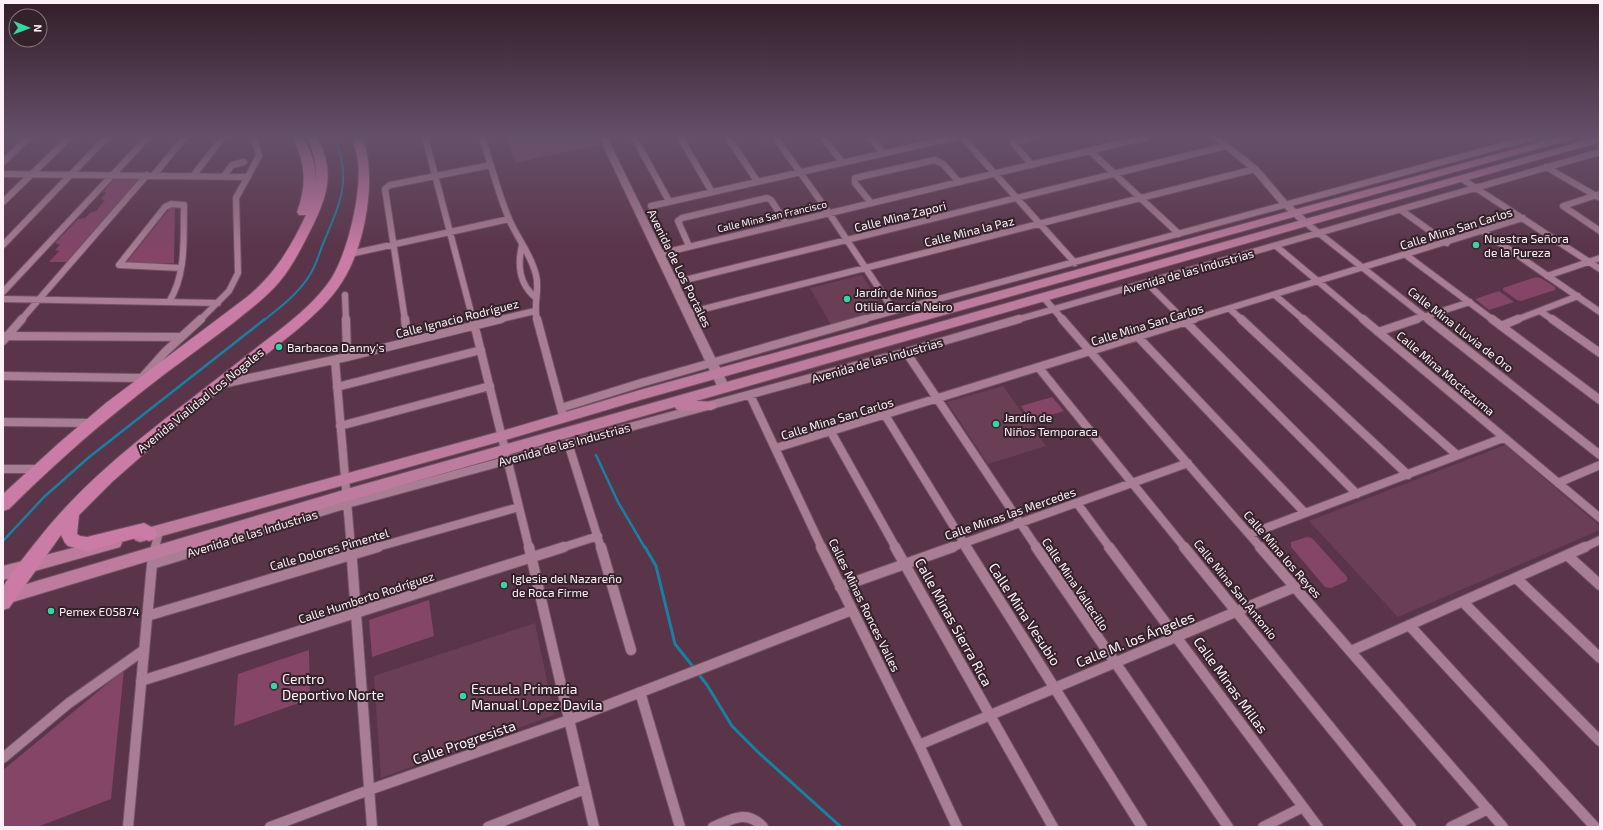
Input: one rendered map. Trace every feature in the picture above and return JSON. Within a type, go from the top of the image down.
[{"type":"highway","points":[[280,272],[282,261],[303,214],[310,189],[310,176]]},
{"type":"highway","points":[[3,504],[39,469],[92,423],[255,298],[270,284],[280,272],[302,237],[322,190],[323,176]]},
{"type":"highway","name":"Avenida Vialidad Los Nogales","points":[[4,599],[26,568],[71,512],[145,443],[222,384],[301,319],[321,300],[334,284],[350,254],[358,225],[365,176]]},
{"type":"highway","points":[[358,225],[368,209],[376,176]]},
{"type":"highway","points":[[71,512],[68,529],[70,536],[73,541],[81,543],[87,544],[140,530],[154,532]]},
{"type":"main road","name":"Avenida de las Industrias","points":[[3,573],[26,568],[502,436],[562,413],[717,374],[1429,176]]},
{"type":"main road","name":"Avenida de las Industrias","points":[[4,599],[154,558],[347,500],[507,455],[661,406],[1473,176]]},
{"type":"main road","points":[[661,406],[711,405]]},
{"type":"street","points":[[3,202],[30,176]]},
{"type":"street","points":[[3,245],[69,176]]},
{"type":"street","points":[[3,292],[111,176]]},
{"type":"street","points":[[129,394],[141,378],[181,337],[218,303],[236,281],[238,273],[236,198],[248,177],[140,176]]},
{"type":"street","points":[[4,338],[150,176]]},
{"type":"street","points":[[408,342],[385,191],[386,187],[390,185],[435,176],[475,325],[507,455],[594,827]]},
{"type":"street","points":[[495,176],[509,219],[533,265],[536,274],[538,289],[535,311],[562,413],[712,363],[894,311],[1392,176]]},
{"type":"street","name":"Avenida de Los Portales","points":[[622,176],[724,388]]},
{"type":"street","points":[[655,176],[669,201]]},
{"type":"street","points":[[703,176],[712,192]]},
{"type":"street","points":[[753,176],[757,182]]},
{"type":"street","points":[[651,206],[784,176]]},
{"type":"street","points":[[803,176],[829,212],[894,311]]},
{"type":"street","points":[[865,176],[855,178],[855,183],[871,203]]},
{"type":"street","points":[[953,176],[959,182]]},
{"type":"street","name":"Calle Mina San Francisco","points":[[659,254],[829,212],[987,176]]},
{"type":"street","points":[[997,176],[1075,262]]},
{"type":"street","name":"Calle Mina Zapori","points":[[673,283],[1108,176]]},
{"type":"street","points":[[1117,176],[1179,234]]},
{"type":"street","name":"Calle Mina la Paz","points":[[688,313],[1228,176]]},
{"type":"street","points":[[1261,176],[1285,205],[1306,223]]},
{"type":"street","name":"Avenida de las Industrias","points":[[507,455],[568,443],[750,396],[1319,234],[1517,176]]},
{"type":"street","points":[[1562,176],[1598,196]]},
{"type":"street","points":[[1462,179],[1600,269]]},
{"type":"street","points":[[1598,196],[1564,205],[1567,210],[1600,230]]},
{"type":"street","points":[[689,246],[678,222],[682,218],[767,198],[771,200],[786,223]]},
{"type":"street","points":[[169,302],[178,286],[181,268],[184,205],[170,204],[165,207],[119,265],[181,268]]},
{"type":"street","points":[[1401,210],[1447,243]]},
{"type":"street","name":"Calle Mina San Carlos","points":[[776,448],[1231,310],[1406,254],[1484,232],[1523,218]]},
{"type":"street","points":[[350,254],[509,219]]},
{"type":"street","name":"Calle Mina Lluvia de Oro","points":[[1306,223],[1600,455]]},
{"type":"street","points":[[1484,232],[1600,312]]},
{"type":"street","points":[[522,245],[518,262],[522,284],[530,294],[536,298]]},
{"type":"street","name":"Calle Mina Moctezuma","points":[[1276,246],[1600,518]]},
{"type":"street","points":[[1406,254],[1600,400]]},
{"type":"street","points":[[1547,276],[1600,258]]},
{"type":"street","points":[[1147,283],[1357,494]]},
{"type":"street","points":[[345,295],[347,357]]},
{"type":"street","points":[[1276,296],[1457,455]]},
{"type":"street","points":[[1501,326],[1578,296]]},
{"type":"street","name":"Calle Mina los Reyes","points":[[1043,297],[1503,827]]},
{"type":"street","points":[[3,299],[218,303]]},
{"type":"street","points":[[1378,332],[1470,302]]},
{"type":"street","points":[[1231,310],[1408,475]]},
{"type":"street","name":"Calle Ignacio Rodríguez","points":[[222,384],[335,360],[535,311]]},
{"type":"street","points":[[1540,311],[1600,353]]},
{"type":"street","points":[[4,338],[181,337]]},
{"type":"street","points":[[1139,338],[1305,513]]},
{"type":"street","points":[[337,387],[481,350]]},
{"type":"street","name":"Calle Mina Vallecillo","points":[[906,352],[1020,523],[1228,827]]},
{"type":"street","points":[[335,360],[352,554],[355,614],[372,827]]},
{"type":"street","name":"Calle Mina San Antonio","points":[[1039,368],[1411,827]]},
{"type":"street","points":[[3,376],[141,378]]},
{"type":"street","points":[[340,426],[490,386]]},
{"type":"street","name":"Calles Minas Ronces Valles","points":[[750,396],[776,448],[840,587],[919,745],[957,827]]},
{"type":"street","name":"Calle Mina Vesubio","points":[[885,415],[962,543],[1055,687],[1142,827]]},
{"type":"street","points":[[3,422],[92,423]]},
{"type":"street","name":"Calle Minas Sierra Rica","points":[[831,432],[1053,827]]},
{"type":"street","points":[[1250,534],[1504,438]]},
{"type":"street","points":[[568,443],[598,536],[631,650]]},
{"type":"street","name":"Calle Minas las Mercedes","points":[[840,587],[1078,503],[1132,482],[1188,464]]},
{"type":"street","points":[[1558,483],[1600,465]]},
{"type":"street","points":[[3,469],[39,469]]},
{"type":"street","name":"Calle Minas Millas","points":[[1078,503],[1318,827]]},
{"type":"street","name":"Calle Dolores Pimentel","points":[[147,616],[352,554],[519,507]]},
{"type":"street","points":[[128,827],[147,616],[154,558],[154,532]]},
{"type":"street","name":"Calle Humberto Rodríguez","points":[[141,681],[598,536]]},
{"type":"street","points":[[1351,651],[1600,540]]},
{"type":"street","points":[[1567,555],[1600,585]]},
{"type":"street","points":[[1516,578],[1600,658]]},
{"type":"street","name":"Calle M. los Ángeles","points":[[919,745],[1295,587]]},
{"type":"street","points":[[1463,602],[1600,741]]},
{"type":"street","name":"Calle Progresista","points":[[270,827],[369,790],[569,720],[852,610]]},
{"type":"street","points":[[1409,625],[1595,827]]},
{"type":"street","points":[[3,758],[69,703],[144,650]]},
{"type":"street","points":[[640,692],[680,827]]},
{"type":"street","points":[[488,827],[585,789]]},
{"type":"street","points":[[1263,827],[1303,807]]},
{"type":"street","points":[[1451,827],[1488,809]]},
{"type":"street","points":[[713,827],[745,816],[752,816],[758,820],[763,827]]},
{"type":"shaded area","points":[[116,177],[141,177],[67,262],[49,262],[59,251],[55,250],[60,245],[55,243],[78,219],[85,218],[90,213],[96,211],[105,200],[101,199],[106,193],[103,192]]},
{"type":"shaded area","points":[[175,206],[174,263],[126,263],[170,208]]},
{"type":"shaded area","name":"Jardín de Niños Otilia García Neiro","points":[[862,275],[884,311],[831,325],[810,288]]},
{"type":"shaded area","points":[[1536,277],[1541,278],[1555,287],[1555,290],[1521,301],[1517,300],[1503,290],[1503,288]]},
{"type":"shaded area","points":[[1499,291],[1514,302],[1489,310],[1475,299]]},
{"type":"shaded area","name":"Jardín de Niños Temporaca","points":[[1003,386],[1046,446],[988,464],[947,402]]},
{"type":"shaded area","points":[[1052,397],[1064,411],[1031,421],[1021,406]]},
{"type":"shaded area","points":[[1505,445],[1600,526],[1600,530],[1398,617],[1309,521]]},
{"type":"shaded area","points":[[1307,537],[1312,538],[1347,577],[1347,581],[1331,588],[1325,587],[1291,547],[1291,542]]},
{"type":"shaded area","points":[[429,600],[434,636],[372,657],[369,620]]},
{"type":"shaded area","name":"Escuela Primaria Manual Lopez Davila","points":[[535,623],[554,715],[381,778],[374,676]]},
{"type":"shaded area","name":"Centro Deportivo Norte","points":[[309,650],[310,699],[234,726],[238,674]]},
{"type":"shaded area","points":[[124,670],[111,799],[37,827],[3,827],[3,770]]},
{"type":"waterway","points":[[264,320],[290,299],[307,280],[311,273],[340,201],[343,176]]},
{"type":"waterway","points":[[3,541],[44,497],[88,458],[265,319]]},
{"type":"waterway","points":[[596,455],[618,502],[645,548]]},
{"type":"waterway","points":[[645,547],[656,566],[675,644],[694,668]]},
{"type":"waterway","points":[[697,672],[707,685],[732,726],[759,753],[841,827]]},
{"type":"place","name":"Nuestra Señora de la Pureza","points":[[1476,245]]},
{"type":"place","name":"Jardín de Niños Otilia García Neiro","points":[[847,299]]},
{"type":"place","name":"Barbacoa Danny's","points":[[279,347]]},
{"type":"place","name":"Jardín de Niños Temporaca","points":[[996,424]]},
{"type":"place","name":"Iglesia del Nazareño de Roca Firme","points":[[504,585]]},
{"type":"place","name":"Pemex E05874","points":[[51,611]]},
{"type":"place","name":"Centro Deportivo Norte","points":[[274,686]]},
{"type":"place","name":"Escuela Primaria Manual Lopez Davila","points":[[463,696]]}]
